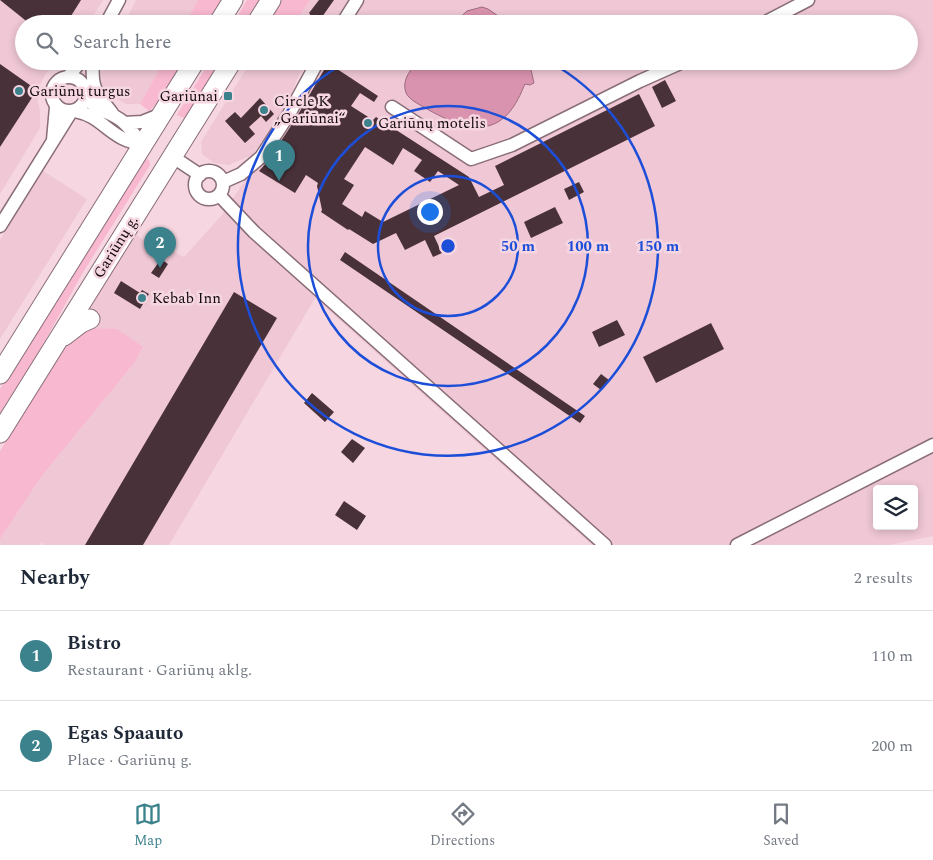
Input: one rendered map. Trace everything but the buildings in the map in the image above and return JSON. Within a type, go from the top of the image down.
[{"type":"highway","points":[[224,15],[233,0]]},
{"type":"highway","points":[[262,15],[271,0]]},
{"type":"highway","name":"Gariūnų g.","points":[[0,374],[189,70]]},
{"type":"highway","name":"Gariūnų g.","points":[[0,433],[226,70]]},
{"type":"highway","points":[[144,144],[173,157]]},
{"type":"highway","points":[[56,343],[81,323],[90,319]]},
{"type":"street","points":[[111,15],[119,0]]},
{"type":"street","points":[[348,15],[357,0]]},
{"type":"street","points":[[779,15],[808,0]]},
{"type":"street","points":[[53,140],[56,107],[52,98],[52,88],[59,80],[68,77],[74,70]]},
{"type":"street","points":[[84,70],[82,83],[86,97],[99,110],[119,119],[142,122],[162,114]]},
{"type":"street","points":[[92,70],[92,79],[98,96],[133,135],[144,144]]},
{"type":"street","points":[[313,70],[289,114],[261,157],[221,189],[215,197],[206,198],[199,194],[196,182],[200,175],[207,171],[215,172],[221,178],[221,189],[254,232],[605,545]]},
{"type":"street","points":[[392,107],[471,159],[512,145],[666,70]]},
{"type":"street","points":[[68,77],[82,83]]},
{"type":"street","points":[[56,107],[65,112],[73,111],[80,108],[86,97]]},
{"type":"street","points":[[73,111],[89,115],[122,139],[144,144]]},
{"type":"street","points":[[0,226],[73,111]]},
{"type":"street","points":[[173,157],[200,175]]},
{"type":"street","points":[[737,545],[933,445]]},
{"type":"shaded area","name":"Gariūnų turgus","points":[[0,0],[103,0],[94,15],[15,15],[15,70],[50,70],[46,73],[40,85],[37,97],[40,112],[40,128],[0,194]]},
{"type":"shaded area","points":[[136,0],[198,0],[190,15],[128,15]]},
{"type":"shaded area","points":[[198,0],[223,0],[214,15],[190,15]]},
{"type":"shaded area","points":[[247,0],[259,0],[250,15],[238,15]]},
{"type":"shaded area","points":[[282,0],[310,0],[300,15],[273,15]]},
{"type":"shaded area","points":[[310,0],[349,0],[339,15],[300,15]]},
{"type":"shaded area","points":[[366,0],[933,0],[933,536],[889,545],[592,545],[315,298],[169,545],[44,545],[41,542],[40,545],[0,545],[0,539],[41,477],[135,362],[143,348],[128,338],[72,336],[135,234],[153,247],[158,243],[184,257],[222,215],[318,70],[418,70],[519,99],[525,84],[534,83],[531,70],[918,70],[918,15],[497,15],[488,9],[462,15],[355,15]]},
{"type":"shaded area","points":[[482,7],[497,15],[463,15],[467,11]]},
{"type":"shaded area","points":[[102,70],[159,70],[140,104],[126,104],[106,93],[102,84]]},
{"type":"shaded area","points":[[159,70],[180,70],[163,97],[149,111],[140,104]]},
{"type":"shaded area","points":[[204,70],[215,70],[187,116],[184,118],[177,115]]},
{"type":"shaded area","points":[[245,70],[302,70],[284,112],[252,155],[229,165],[214,163],[202,154],[201,142]]},
{"type":"shaded area","points":[[411,70],[531,70],[534,83],[530,85],[525,84],[516,103],[506,116],[484,127],[471,127],[443,117],[410,98],[405,89],[405,81]]},
{"type":"shaded area","points":[[146,159],[149,160],[150,165],[82,274],[38,353],[0,414],[0,389]]},
{"type":"shaded area","points":[[43,171],[87,199],[0,339],[0,240]]},
{"type":"shaded area","points":[[86,328],[117,329],[143,347],[135,362],[41,477],[0,539],[0,451],[72,336]]},
{"type":"place","name":"Gariūnų turgus","points":[[19,91]]},
{"type":"place","name":"Gariūnai","points":[[228,96]]},
{"type":"place","name":"Circle K „Gariūnai“","points":[[264,110]]},
{"type":"place","name":"Gariūnų motelis","points":[[368,123]]},
{"type":"place","name":"Bistro","points":[[279,181]]},
{"type":"place","name":"Egas Spaauto","points":[[160,268]]},
{"type":"place","name":"Kebab Inn","points":[[142,298]]}]
